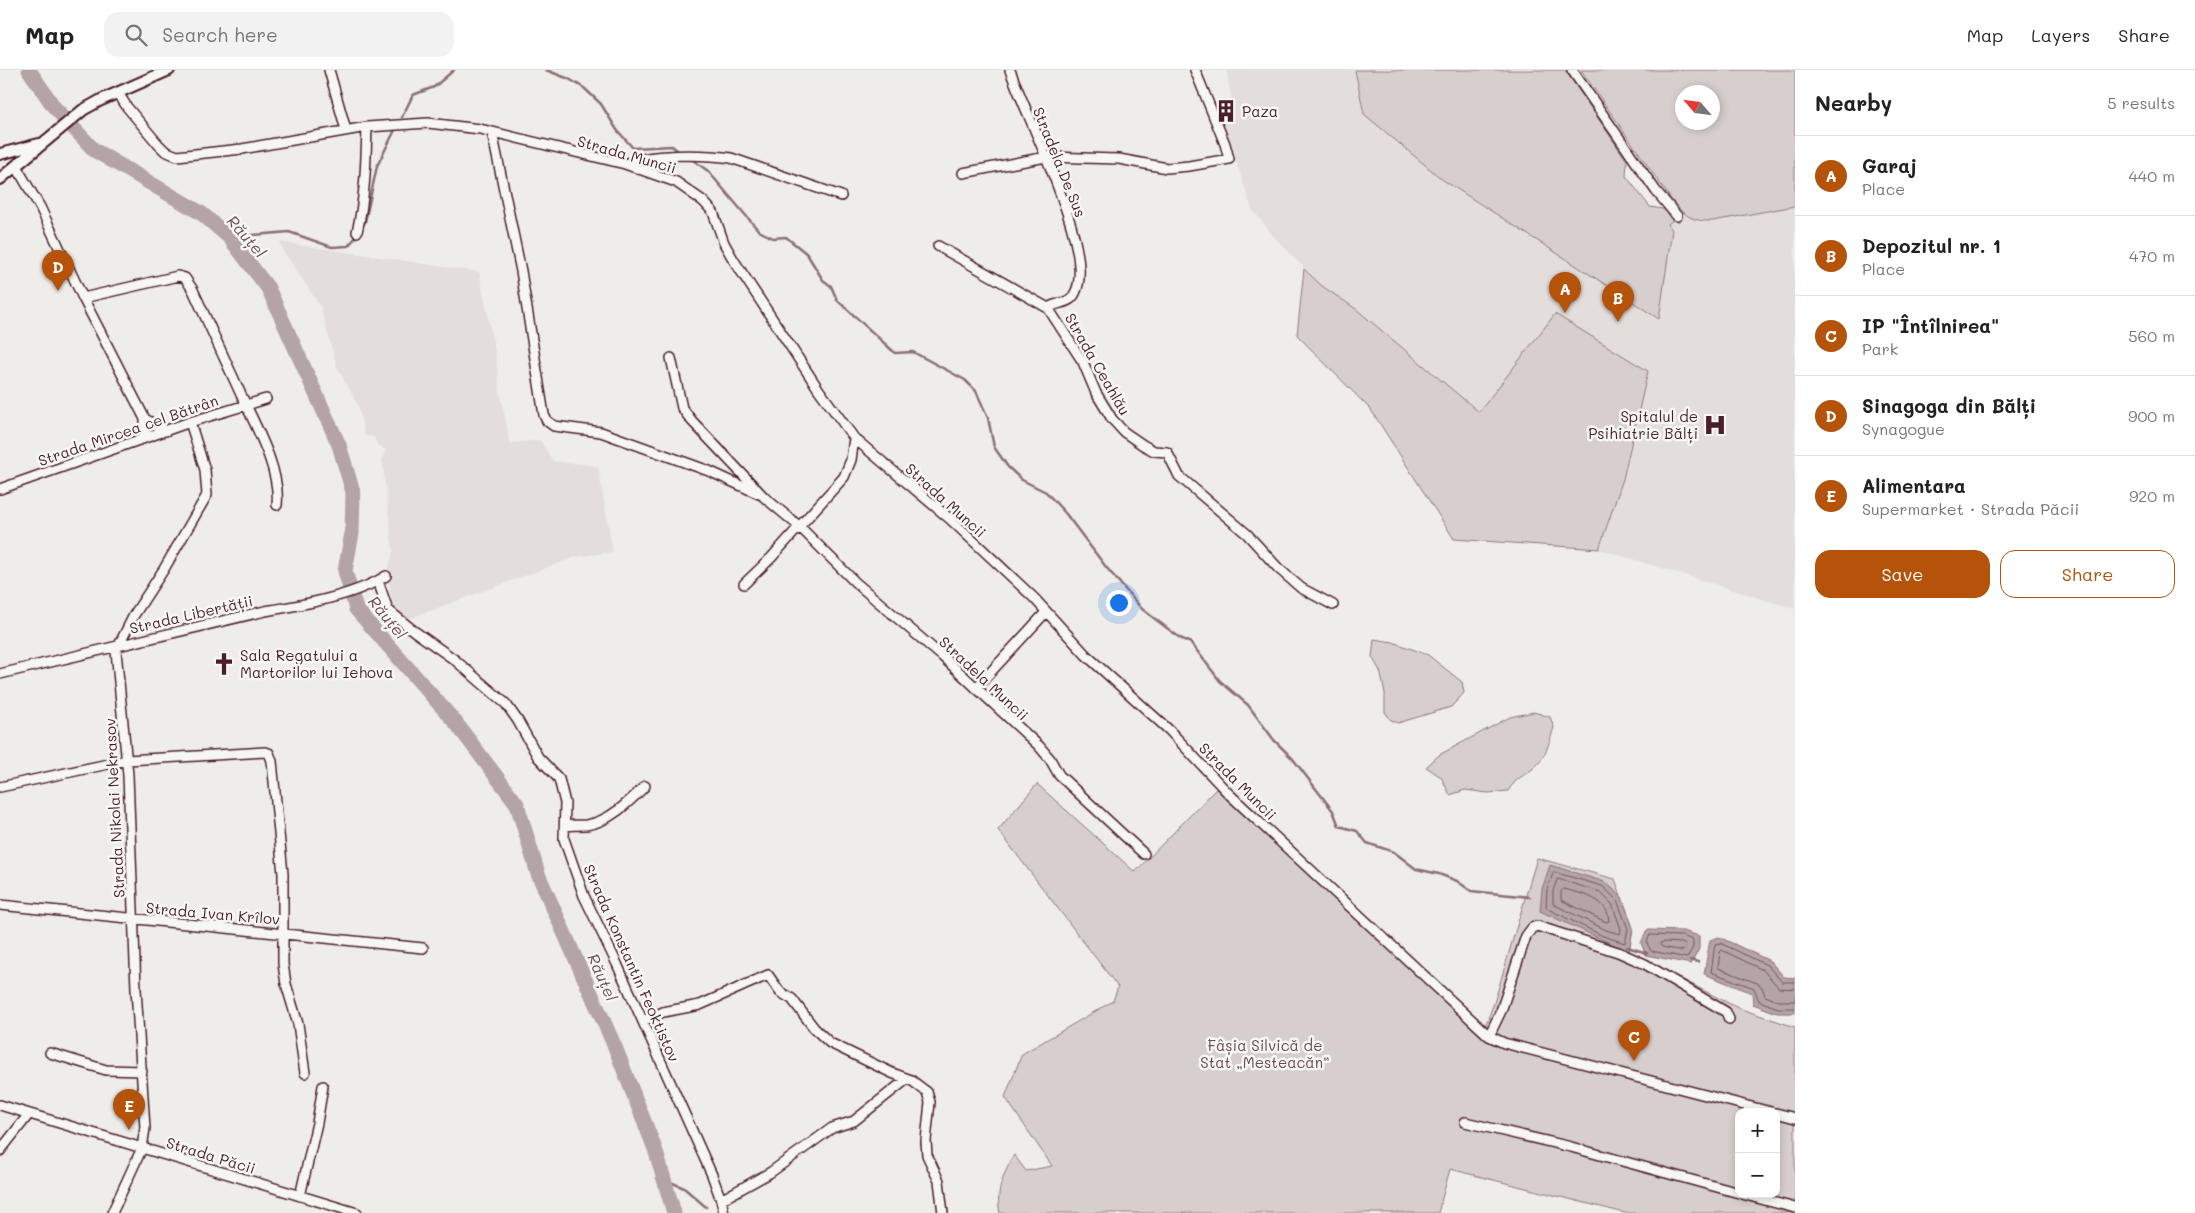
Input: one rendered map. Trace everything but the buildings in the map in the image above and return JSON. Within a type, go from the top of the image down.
[{"type":"street","points":[[0,179],[83,110],[169,70]]},
{"type":"street","points":[[329,70],[346,130]]},
{"type":"street","name":"Stradela De Sus","points":[[1010,70],[1046,157],[1071,225],[1078,263],[1078,284],[1073,298],[1048,308]]},
{"type":"street","points":[[963,173],[1046,157],[1119,160],[1166,168],[1229,159],[1225,144],[1195,70]]},
{"type":"street","points":[[1572,70],[1656,191],[1677,216]]},
{"type":"street","name":"Strada Muncii","points":[[118,93],[127,108],[158,144],[165,151],[177,156],[242,149],[367,127],[428,123],[466,126],[625,164],[676,182],[692,191],[713,212],[724,242],[739,268],[824,397],[854,438],[950,519],[1046,612],[1086,655],[1168,730],[1228,793],[1489,1036]]},
{"type":"street","points":[[357,232],[362,210],[367,127]]},
{"type":"street","points":[[492,132],[521,271],[544,415],[550,424],[601,432],[701,468],[764,497]]},
{"type":"street","points":[[0,154],[43,143]]},
{"type":"street","points":[[625,164],[643,159],[678,155],[730,158],[841,196]]},
{"type":"street","points":[[16,166],[40,207],[83,298],[145,419],[146,430],[143,439]]},
{"type":"street","name":"Strada Ceahlău","points":[[938,246],[1048,308],[1083,362],[1096,393],[1117,425],[1154,451],[1167,452],[1180,476],[1247,534],[1278,568],[1301,588],[1333,605]]},
{"type":"street","points":[[83,298],[178,276],[185,278],[193,290],[272,468],[276,482],[276,505]]},
{"type":"street","name":"Stradela Muncii","points":[[670,358],[679,398],[686,414],[764,497],[800,527],[855,582],[976,688],[1038,746],[1050,759],[1058,775],[1144,854]]},
{"type":"street","name":"Strada Mircea cel Bătrân","points":[[0,489],[190,422],[245,404],[266,400]]},
{"type":"street","points":[[145,419],[166,431]]},
{"type":"street","name":"Strada Nikolai Nekrasov","points":[[112,1213],[142,1148],[145,1128],[133,920],[127,760],[116,651],[134,615],[164,569],[207,495],[205,470],[190,422]]},
{"type":"street","points":[[744,584],[800,527],[844,477],[851,460],[854,438]]},
{"type":"street","name":"Strada Libertății","points":[[0,674],[362,589],[382,579]]},
{"type":"street","name":"Strada Konstantin Feoktistov","points":[[382,579],[388,610],[455,660],[511,709],[538,757],[559,779],[563,793],[566,826],[564,839],[584,896],[643,1021],[722,1200],[724,1213]]},
{"type":"street","points":[[976,688],[1046,612]]},
{"type":"street","points":[[0,787],[127,760],[231,753],[269,753],[272,761],[283,874],[283,964],[286,984],[298,1024],[305,1073]]},
{"type":"street","points":[[566,826],[586,825],[606,818],[625,805],[645,786]]},
{"type":"street","name":"Strada Ivan Krîlov","points":[[0,905],[423,948]]},
{"type":"street","points":[[1729,1019],[1726,1012],[1645,964],[1618,952],[1537,926],[1532,928],[1526,936],[1501,1010],[1489,1036],[1504,1043],[1756,1108]]},
{"type":"street","points":[[643,1021],[663,1012],[700,1005],[768,976],[780,992],[792,999],[814,1028],[830,1043],[917,1083],[927,1092],[930,1102],[926,1140],[927,1155],[939,1180],[943,1213]]},
{"type":"street","points":[[50,1053],[106,1070],[142,1071]]},
{"type":"street","points":[[722,1200],[743,1190],[771,1172],[832,1128],[854,1121],[907,1079]]},
{"type":"street","points":[[300,1196],[316,1131],[323,1086]]},
{"type":"street","name":"Strada Păcii","points":[[0,1105],[357,1213]]},
{"type":"street","points":[[0,1151],[29,1114]]},
{"type":"street","points":[[1780,1114],[1795,1118]]},
{"type":"street","points":[[1465,1122],[1571,1147],[1735,1193]]},
{"type":"street","points":[[1756,1198],[1795,1208]]},
{"type":"shaded area","points":[[1226,70],[1355,70],[1364,114],[1443,180],[1659,319],[1672,230],[1668,224],[1681,211],[1701,222],[1795,206],[1795,609],[1599,549],[1623,479],[1555,314],[1479,412],[1356,309],[1322,286],[1275,238],[1252,209],[1223,124],[1230,122],[1229,113],[1225,114],[1223,109],[1227,108],[1232,101]]},
{"type":"shaded area","points":[[280,242],[479,272],[496,355],[500,391],[510,443],[540,440],[553,461],[598,466],[613,552],[576,557],[408,619],[392,604],[387,573],[393,551],[382,459],[386,450],[377,445],[374,437],[365,436],[358,405],[337,367],[320,306],[283,251]]},
{"type":"green space","points":[[1355,70],[1565,70],[1627,161],[1626,176],[1650,207],[1663,209],[1673,220],[1668,224],[1672,230],[1659,319],[1443,180],[1364,114]]},
{"type":"green space","points":[[1581,70],[1795,70],[1795,206],[1713,221],[1695,219],[1682,211],[1673,202]]},
{"type":"green space","points":[[1304,269],[1322,286],[1356,309],[1479,412],[1555,314],[1648,371],[1623,479],[1599,549],[1454,539],[1371,410],[1297,335]]},
{"type":"green space","points":[[1374,639],[1393,642],[1428,655],[1462,682],[1464,693],[1451,707],[1398,723],[1391,720],[1385,712],[1385,693],[1380,671],[1372,657]]},
{"type":"green space","points":[[1534,712],[1550,717],[1554,727],[1549,743],[1539,763],[1517,780],[1508,791],[1488,793],[1465,790],[1450,795],[1441,777],[1426,767],[1439,755],[1510,717]]},
{"type":"green space","name":"Fâșia Silvică de Stat „Mesteacăn“","points":[[1037,784],[1135,872],[1216,789],[1482,1034],[1494,1003],[1537,858],[1615,879],[1633,928],[1629,952],[1738,1008],[1795,1027],[1795,1213],[1625,1213],[1450,1169],[1438,1213],[1000,1213],[1000,1190],[1014,1155],[1026,1171],[1052,1166],[1005,1097],[1022,1054],[1113,1001],[1118,987],[998,830]]},
{"type":"water","points":[[1550,865],[1605,882],[1622,897],[1633,928],[1629,952],[1540,911],[1542,889]]},
{"type":"water","points":[[1647,930],[1683,931],[1699,936],[1699,949],[1691,964],[1646,955],[1641,943]]},
{"type":"water","points":[[1719,937],[1770,961],[1784,977],[1795,978],[1795,1013],[1777,1013],[1753,1004],[1752,993],[1704,974],[1710,940]]},
{"type":"waterway","name":"Răuțel","points":[[29,70],[54,107],[94,150],[201,213],[229,237],[268,288],[339,445],[353,492],[352,533],[345,571],[356,609],[456,723],[517,804],[538,874],[615,1047],[655,1149],[674,1213]]},
{"type":"waterway","points":[[402,117],[413,95],[434,87],[454,70]]},
{"type":"waterway","points":[[546,70],[569,79],[584,88],[601,104],[617,130],[633,148],[672,146],[677,150]]},
{"type":"waterway","points":[[362,227],[365,222],[377,166],[395,130]]},
{"type":"waterway","points":[[693,160],[708,171],[759,231],[773,238],[786,237],[807,254],[823,280],[831,286],[837,300],[895,353],[913,352],[965,380],[976,391],[988,418],[994,447],[1008,467],[1022,480],[1046,492],[1066,514],[1106,567],[1142,609],[1180,638],[1191,643],[1220,681],[1248,705],[1274,740],[1293,759],[1333,811],[1339,826],[1357,831],[1367,843],[1394,852],[1416,869],[1439,874],[1457,881],[1471,891],[1530,897]]},
{"type":"waterway","points":[[229,237],[289,232],[332,247],[348,246],[357,236]]},
{"type":"waterway","points":[[1627,947],[1647,953]]},
{"type":"waterway","points":[[1690,960],[1698,962]]},
{"type":"waterway","points":[[664,1179],[684,1188],[706,1207]]},
{"type":"place","name":"Paza","points":[[1226,111]]},
{"type":"place","name":"Sinagoga din Bălți","points":[[58,291]]},
{"type":"place","name":"Garaj","points":[[1565,313]]},
{"type":"place","name":"Depozitul nr. 1","points":[[1618,322]]},
{"type":"place","name":"Spitalul de Psihiatrie Bălți","points":[[1715,425]]},
{"type":"place","name":"Sala Regatului a Martorilor lui Iehova","points":[[224,664]]},
{"type":"place","name":"IP \"Întîlnirea\"","points":[[1634,1061]]},
{"type":"place","name":"Alimentara","points":[[129,1130]]}]
